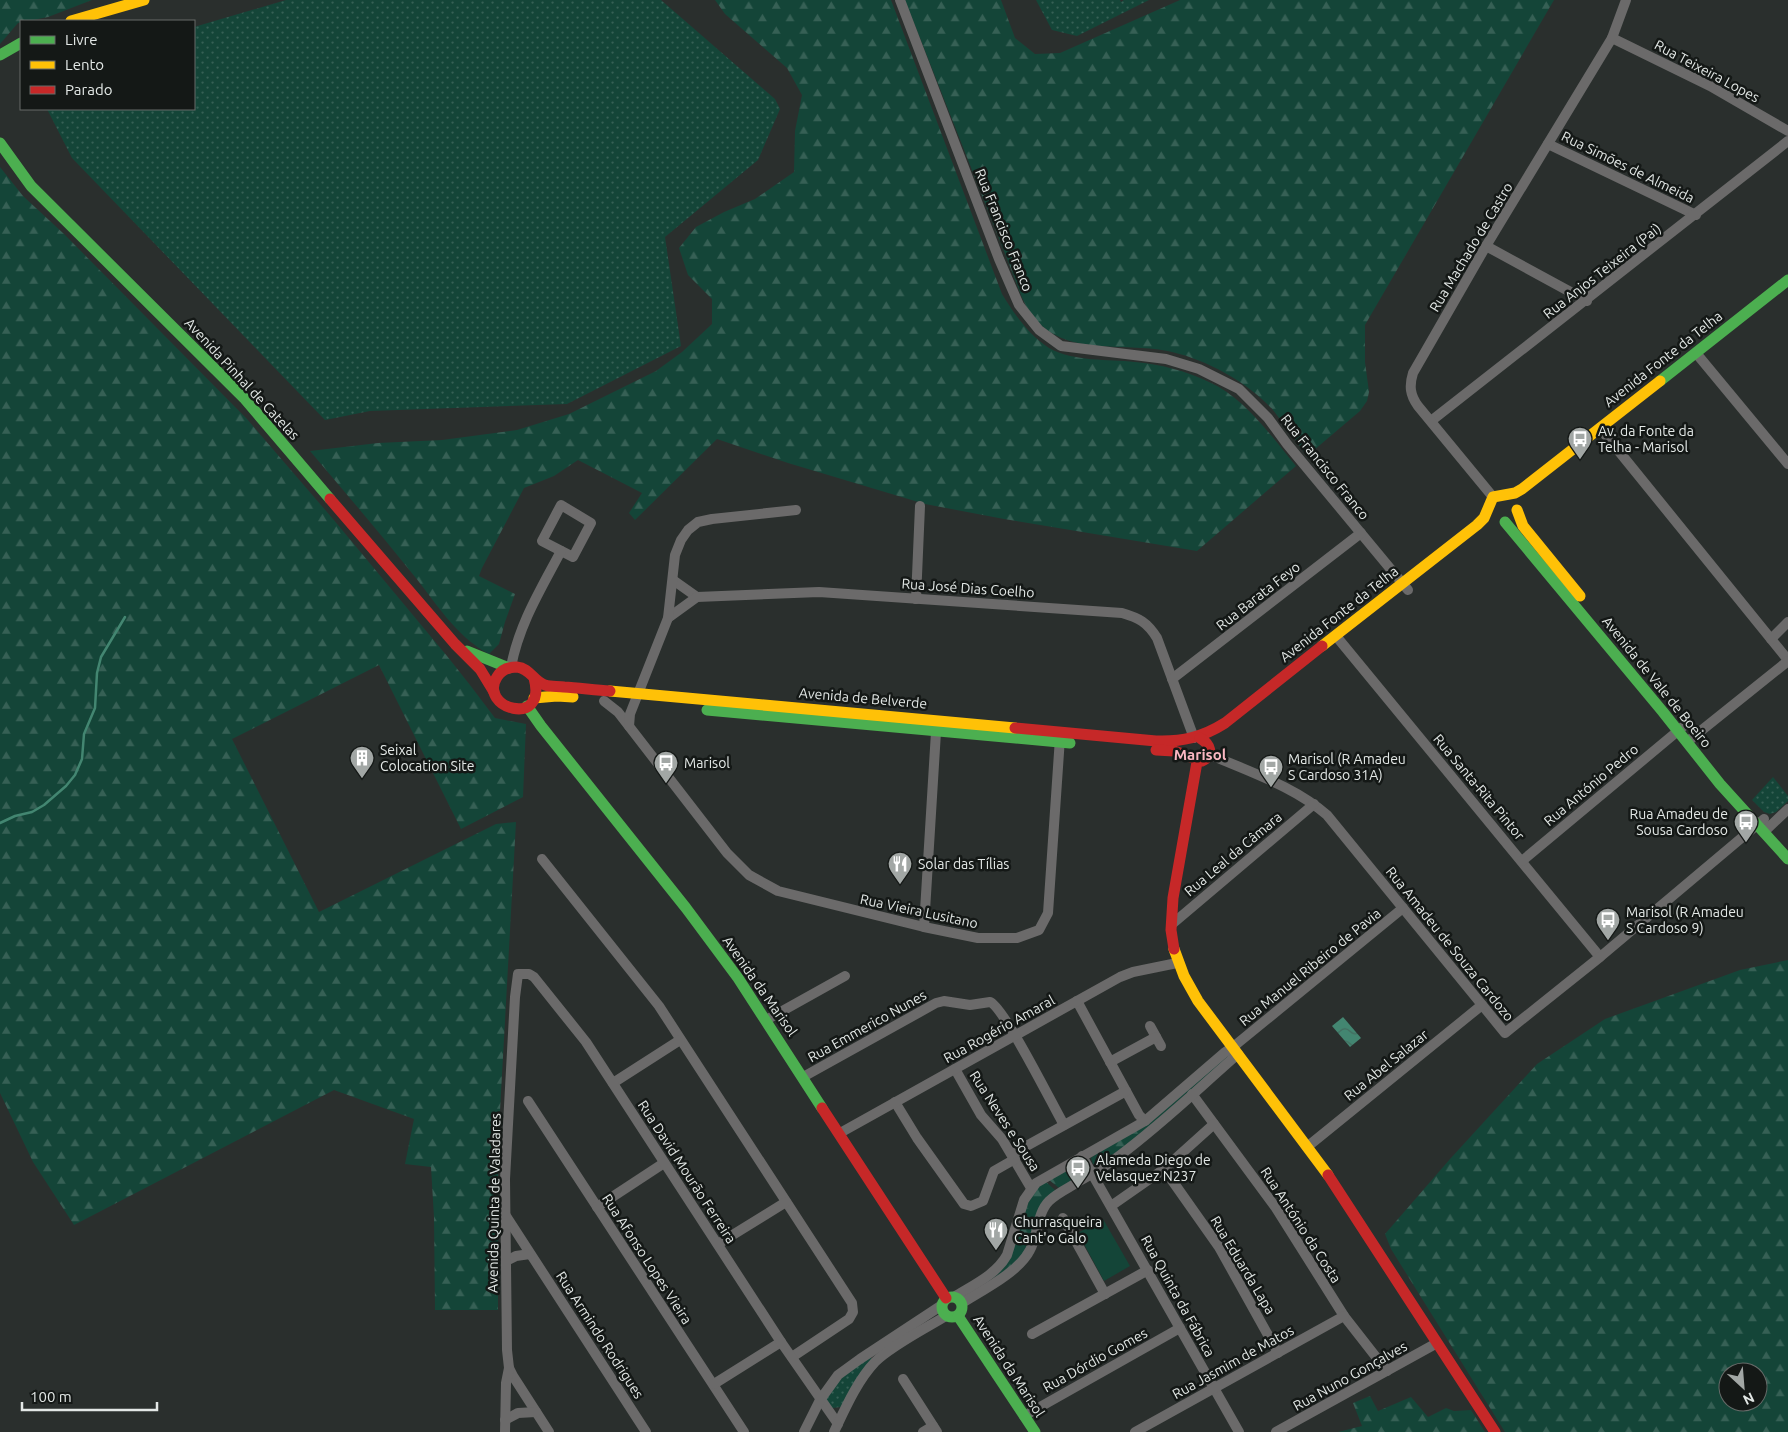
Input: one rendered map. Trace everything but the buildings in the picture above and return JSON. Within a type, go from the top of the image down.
[{"type":"main road","points":[[74,20],[144,0]]},
{"type":"main road","points":[[0,60],[4,53],[20,44]]},
{"type":"main road","name":"Avenida Pinhal de Catelas","points":[[0,143],[31,186],[244,398],[455,644],[480,669],[494,692]]},
{"type":"main road","name":"Avenida Fonte da Telha","points":[[1405,587],[1486,528],[1513,518],[1517,509],[1531,493],[1603,431],[1698,356],[1788,280]]},
{"type":"main road","name":"Avenida Fonte da Telha","points":[[1698,356],[1788,291]]},
{"type":"main road","name":"Avenida Fonte da Telha","points":[[1210,752],[1214,743],[1229,730],[1478,525],[1484,518],[1491,502],[1503,494],[1515,494],[1603,431]]},
{"type":"main road","points":[[1508,495],[1514,500],[1517,509]]},
{"type":"main road","points":[[1491,502],[1492,516],[1503,522]]},
{"type":"main road","name":"Avenida de Vale de Boeiro","points":[[1517,509],[1523,526],[1690,739],[1727,778],[1788,858]]},
{"type":"main road","name":"Avenida de Vale de Boeiro","points":[[1503,522],[1682,728]]},
{"type":"main road","name":"Avenida Fonte da Telha","points":[[1195,739],[1225,723],[1339,639]]},
{"type":"main road","name":"Avenida de Belverde","points":[[455,644],[471,653],[510,668],[525,669],[544,685],[636,698],[936,732],[1162,742],[1195,739]]},
{"type":"main road","points":[[494,692],[494,684],[497,677],[510,668]]},
{"type":"main road","points":[[530,702],[537,688],[534,678]]},
{"type":"main road","name":"Avenida de Belverde","points":[[494,692],[496,698],[504,707],[516,710],[530,702],[557,696],[604,701],[636,698],[1060,737],[1171,751],[1193,760]]},
{"type":"main road","name":"Avenida da Marisol","points":[[530,702],[540,726],[686,908],[738,978],[1034,1432]]},
{"type":"main road","points":[[1193,760],[1205,760],[1210,752],[1207,742],[1195,739],[1186,749],[1193,760],[1172,900],[1172,941],[1178,963],[1190,990],[1336,1186],[1495,1432]]},
{"type":"main road","name":"Avenida de Vale de Boeiro","points":[[1764,826],[1788,845]]},
{"type":"street","name":"Rua Francisco Franco","points":[[900,0],[999,259],[1019,305],[1039,330],[1061,346],[1166,358],[1199,368],[1239,389],[1268,418],[1405,587]]},
{"type":"street","name":"Rua Machado de Castro","points":[[1491,502],[1413,398],[1410,390],[1413,373],[1486,246],[1612,38],[1626,0]]},
{"type":"street","name":"Rua Teixeira Lopes","points":[[1612,38],[1710,86],[1788,131]]},
{"type":"street","name":"Rua Anjos Teixeira (Pai)","points":[[1431,421],[1788,141]]},
{"type":"street","name":"Rua Simões de Almeida","points":[[1548,144],[1696,215]]},
{"type":"street","points":[[1486,246],[1586,301]]},
{"type":"street","points":[[1698,356],[1788,464]]},
{"type":"street","points":[[1603,431],[1788,661],[1690,739]]},
{"type":"street","points":[[560,505],[592,523],[573,557],[560,551],[542,540],[560,505]]},
{"type":"street","points":[[916,599],[920,506]]},
{"type":"street","points":[[629,726],[630,714],[668,618],[675,555],[681,540],[688,530],[698,522],[796,510]]},
{"type":"street","name":"Rua Barata Feyo","points":[[1172,679],[1361,533]]},
{"type":"street","points":[[510,668],[515,645],[528,613],[560,551]]},
{"type":"street","points":[[668,618],[698,597],[673,580]]},
{"type":"street","name":"Rua José Dias Coelho","points":[[698,597],[819,592],[1122,613],[1137,617],[1150,627],[1157,638],[1195,739]]},
{"type":"street","points":[[1770,639],[1788,622]]},
{"type":"street","name":"Rua Santa-Rita Pintor","points":[[1339,639],[1600,957]]},
{"type":"street","name":"Rua Vieira Lusitano","points":[[604,701],[612,706],[629,726],[727,853],[749,875],[778,891],[924,927],[978,938],[1017,938],[1039,930],[1048,913],[1060,737]]},
{"type":"street","name":"Rua António Pedro","points":[[1522,861],[1682,728]]},
{"type":"street","points":[[924,927],[936,732]]},
{"type":"street","name":"Rua Amadeu de Souza Cardozo","points":[[1210,752],[1291,790],[1314,804],[1327,815],[1505,1033],[1764,826],[1788,809]]},
{"type":"street","name":"Rua Leal da Câmara","points":[[1171,925],[1314,804]]},
{"type":"street","points":[[542,859],[645,987],[852,1303],[853,1312],[845,1322],[792,1357]]},
{"type":"street","name":"Rua Manuel Ribeiro de Pavia","points":[[1236,1051],[1404,908]]},
{"type":"street","name":"Rua Rogério Amaral","points":[[840,1132],[1127,974],[1178,963]]},
{"type":"street","name":"Rua David Mourão Ferreira","points":[[518,974],[529,974],[534,977],[586,1042],[820,1400],[836,1428]]},
{"type":"street","name":"Avenida Quinta de Valadares","points":[[505,1432],[506,1383],[509,1368],[507,1350],[506,1139],[518,974]]},
{"type":"street","points":[[766,1020],[845,976]]},
{"type":"street","points":[[1077,1001],[1139,1115],[1145,1122]]},
{"type":"street","name":"Rua Emmerico Nunes","points":[[804,1077],[940,1002],[966,1005],[993,1002],[999,1008],[1015,1036]]},
{"type":"street","name":"Rua Abel Salazar","points":[[1307,1147],[1482,1005]]},
{"type":"street","points":[[1110,1062],[1159,1041],[1150,1026]]},
{"type":"street","points":[[1015,1036],[1064,1125]]},
{"type":"street","points":[[612,1083],[680,1040]]},
{"type":"street","points":[[804,1432],[830,1384],[846,1368],[1010,1272],[1020,1264],[1030,1252],[1043,1209],[1054,1196],[1093,1174],[1138,1141],[1192,1094],[1236,1051]]},
{"type":"street","points":[[836,1428],[864,1376],[874,1363],[951,1306],[994,1272],[1004,1261],[1024,1200],[1031,1188],[1042,1179],[1145,1122],[1224,1053],[1236,1051]]},
{"type":"street","name":"Rua Neves e Sousa","points":[[955,1069],[981,1115],[1002,1139],[1031,1188]]},
{"type":"street","points":[[895,1102],[916,1138],[964,1204],[971,1206],[983,1201],[994,1171],[1013,1156],[1126,1091]]},
{"type":"street","name":"Rua António da Costa","points":[[1192,1094],[1276,1208],[1344,1316],[1386,1371]]},
{"type":"street","name":"Rua Afonso Lopes Vieira","points":[[528,1101],[744,1432]]},
{"type":"street","points":[[1111,1206],[1164,1169],[1214,1124]]},
{"type":"street","name":"Rua Quinta da Fábrica","points":[[1082,1156],[1239,1432]]},
{"type":"street","points":[[597,1207],[664,1163]]},
{"type":"street","name":"Rua Eduarda Lapa","points":[[1164,1169],[1219,1247],[1278,1353]]},
{"type":"street","points":[[718,1244],[786,1202]]},
{"type":"street","name":"Rua Armindo Rodrigues","points":[[506,1216],[642,1431]]},
{"type":"street","points":[[1063,1218],[1105,1294]]},
{"type":"street","points":[[506,1261],[516,1256],[530,1254]]},
{"type":"street","points":[[1032,1334],[1148,1270]]},
{"type":"street","name":"Rua Jasmim de Matos","points":[[1135,1432],[1344,1316]]},
{"type":"street","name":"Rua Dórdio Gomes","points":[[1024,1416],[1180,1328]]},
{"type":"street","points":[[714,1384],[781,1342]]},
{"type":"street","name":"Rua Nuno Gonçalves","points":[[1276,1432],[1437,1343]]},
{"type":"street","points":[[509,1368],[550,1432]]},
{"type":"street","points":[[903,1379],[935,1429],[923,1432]]},
{"type":"street","points":[[505,1420],[518,1413],[536,1412]]},
{"type":"green space","points":[[0,0],[92,0],[48,17],[20,20],[20,23],[0,44]]},
{"type":"green space","points":[[286,0],[661,0],[775,99],[780,109],[758,160],[665,237],[681,346],[567,404],[370,411],[325,420],[72,158],[48,110],[195,110],[195,27]]},
{"type":"green space","points":[[715,0],[891,0],[1002,294],[1022,324],[1041,343],[1069,356],[1154,364],[1182,371],[1209,382],[1222,389],[1246,408],[1267,430],[1296,466],[1197,551],[925,504],[788,463],[717,439],[635,520],[629,513],[642,493],[578,460],[554,476],[524,488],[482,568],[479,576],[515,594],[499,644],[489,654],[466,638],[446,617],[386,541],[310,451],[378,443],[442,440],[517,430],[569,414],[656,371],[682,352],[712,324],[712,299],[688,275],[679,248],[696,227],[724,212],[755,199],[794,172],[795,131],[802,95],[787,68],[725,14]]},
{"type":"green space","points":[[905,0],[1001,0],[1015,38],[1035,54],[1060,53],[1180,0],[1554,0],[1365,325],[1365,362],[1369,392],[1367,401],[1360,411],[1307,456],[1273,410],[1252,391],[1227,374],[1199,361],[1172,352],[1081,344],[1064,339],[1049,331],[1035,319],[1022,298]]},
{"type":"green space","points":[[1036,0],[1120,0],[1121,2],[1124,0],[1149,0],[1077,36],[1052,30]]},
{"type":"green space","points":[[0,167],[23,196],[64,234],[247,419],[447,656],[495,718],[526,724],[523,797],[461,829],[379,665],[232,739],[319,912],[496,824],[516,822],[499,1129],[491,1133],[490,1141],[498,1147],[498,1310],[435,1310],[434,1217],[431,1167],[405,1164],[414,1119],[334,1090],[74,1225],[33,1162],[0,1093]]},
{"type":"green space","points":[[1773,777],[1788,796],[1788,801],[1776,812],[1770,814],[1764,812],[1752,800]]},
{"type":"green space","points":[[1788,960],[1788,1432],[1505,1432],[1391,1249],[1385,1234],[1450,1159],[1537,1064],[1605,1019],[1740,970]]},
{"type":"green space","points":[[1227,1055],[1229,1056],[1136,1138],[1100,1164],[1093,1164],[1091,1158]]},
{"type":"green space","points":[[1077,1164],[1082,1166],[1084,1173],[1059,1188],[1048,1179]]},
{"type":"green space","points":[[1045,1181],[1055,1190],[1025,1253],[1008,1269],[972,1291],[998,1274],[1005,1266],[1031,1195]]},
{"type":"green space","points":[[1103,1219],[1130,1266],[1104,1281],[1078,1233]]},
{"type":"green space","points":[[870,1357],[872,1359],[841,1407],[832,1408],[826,1398],[841,1376]]},
{"type":"green space","points":[[1370,1396],[1378,1411],[1411,1397],[1428,1417],[1446,1408],[1454,1411],[1471,1410],[1485,1432],[1338,1432],[1362,1426],[1353,1403]]},
{"type":"water","points":[[1343,1017],[1361,1038],[1350,1047],[1332,1026]]},
{"type":"waterway","points":[[0,823],[15,816],[32,812],[44,805],[66,786],[75,775],[82,759],[84,734],[95,708],[97,673],[101,657],[125,617]]},
{"type":"traffic: fast","points":[[0,55],[20,44]]},
{"type":"traffic: fast","points":[[0,143],[31,186],[244,398],[330,499]]},
{"type":"traffic: fast","points":[[1660,381],[1788,280]]},
{"type":"traffic: fast","points":[[1505,522],[1663,712],[1720,784],[1788,859]]},
{"type":"traffic: fast","points":[[467,651],[509,668]]},
{"type":"traffic: fast","points":[[527,706],[686,908],[738,978],[822,1108]]},
{"type":"traffic: fast","points":[[707,710],[1070,743]]},
{"type":"traffic: fast","points":[[948,1297],[956,1297],[962,1303],[962,1307],[962,1311],[956,1317],[948,1317],[942,1311],[942,1303],[948,1297]]},
{"type":"traffic: fast","points":[[958,1316],[1035,1432]]},
{"type":"traffic: slow","points":[[74,20],[144,0]]},
{"type":"traffic: slow","points":[[1322,646],[1477,525],[1484,518],[1493,497],[1515,493],[1522,489],[1660,381]]},
{"type":"traffic: slow","points":[[1517,510],[1523,526],[1580,596]]},
{"type":"traffic: slow","points":[[610,691],[1015,728]]},
{"type":"traffic: slow","points":[[534,698],[573,697]]},
{"type":"traffic: slow","points":[[1174,949],[1184,976],[1198,1001],[1328,1175]]},
{"type":"traffic: jam","points":[[330,499],[455,644],[480,669],[494,692]]},
{"type":"traffic: jam","points":[[1015,728],[1156,741],[1175,741],[1192,738],[1209,732],[1225,723],[1322,646]]},
{"type":"traffic: jam","points":[[534,678],[536,694],[531,704],[523,708],[513,708],[504,704],[496,697],[493,688],[497,677],[508,668],[514,667],[525,670],[547,686],[610,691]]},
{"type":"traffic: jam","points":[[1156,750],[1174,751],[1202,761],[1209,756],[1210,750],[1200,738]]},
{"type":"traffic: jam","points":[[1174,949],[1171,930],[1173,898],[1197,762]]},
{"type":"traffic: jam","points":[[822,1108],[946,1298]]},
{"type":"traffic: jam","points":[[1328,1175],[1495,1432]]},
{"type":"place","name":"Av. da Fonte da Telha - Marisol","points":[[1580,460]]},
{"type":"place","name":"Seixal Colocation Site","points":[[362,779]]},
{"type":"place","name":"Marisol","points":[[666,784]]},
{"type":"place","name":"Marisol (R Amadeu S Cardoso 31A)","points":[[1271,788]]},
{"type":"place","name":"Rua Amadeu de Sousa Cardoso","points":[[1746,843]]},
{"type":"place","name":"Solar das Tílias","points":[[900,885]]},
{"type":"place","name":"Marisol (R Amadeu S Cardoso 9)","points":[[1608,941]]},
{"type":"place","name":"Alameda Diego de Velasquez N237","points":[[1078,1189]]},
{"type":"place","name":"Churrasqueira Cant'o Galo","points":[[996,1251]]},
{"type":"district","name":"Marisol","points":[[1200,754]]}]
